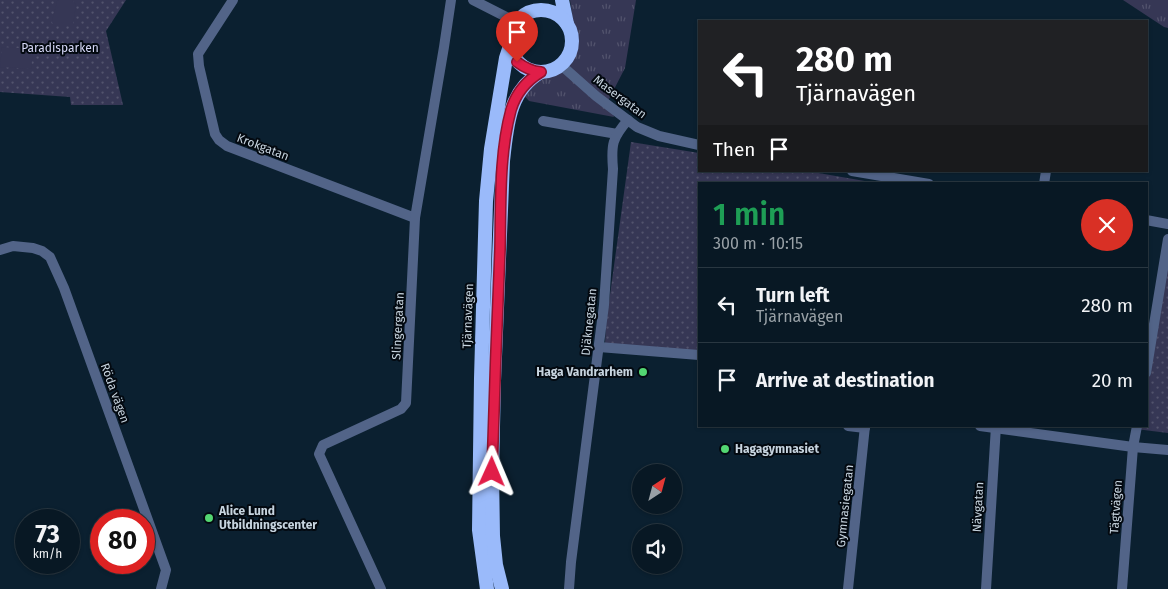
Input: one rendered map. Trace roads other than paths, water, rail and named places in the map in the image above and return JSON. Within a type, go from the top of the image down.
[{"type":"highway","points":[[510,46],[517,62],[524,68],[541,72],[551,70],[560,65],[569,55],[572,43],[572,36],[562,0]]},
{"type":"highway","points":[[516,22],[534,6],[539,10],[555,13],[568,24]]},
{"type":"highway","name":"Tjärnavägen","points":[[487,589],[479,530],[486,201],[491,149],[506,58],[512,30],[516,22]]},
{"type":"highway","points":[[502,589],[496,565],[493,536],[492,472],[503,161],[512,109],[518,94],[532,77],[541,72]]},
{"type":"street","name":"Krokgatan","points":[[233,0],[198,54],[199,66],[215,134],[219,140],[227,146],[415,218]]},
{"type":"street","name":"Slingergatan","points":[[381,589],[319,454],[323,445],[401,409],[406,403],[415,218],[451,0]]},
{"type":"street","points":[[473,0],[516,22]]},
{"type":"street","name":"Masergatan","points":[[560,65],[596,96],[644,130],[659,136],[698,144]]},
{"type":"street","name":"Djäknegatan","points":[[568,589],[604,305],[613,169],[612,149],[614,139],[628,120]]},
{"type":"street","points":[[543,121],[617,134]]},
{"type":"street","points":[[860,172],[908,178],[922,182]]},
{"type":"street","points":[[1148,220],[1168,224]]},
{"type":"street","points":[[1148,354],[1168,240]]},
{"type":"street","name":"Röda vägen","points":[[0,250],[13,246],[33,248],[42,251],[50,258],[64,288],[166,570],[161,589]]},
{"type":"street","points":[[599,346],[698,355]]},
{"type":"street","name":"Gymnasiegatan","points":[[848,589],[865,427]]},
{"type":"street","points":[[995,427],[1133,447],[1168,450]]},
{"type":"street","name":"Nävgatan","points":[[986,589],[995,427]]},
{"type":"street","name":"Tägtvägen","points":[[1122,589],[1133,447],[1137,427]]},
{"type":"place","name":"Haga Vandrarhem","points":[[643,372]]},
{"type":"place","name":"Hagagymnasiet","points":[[725,449]]},
{"type":"place","name":"Alice Lund Utbildningscenter","points":[[209,518]]},
{"type":"park label","name":"Paradisparken","points":[[60,48]]}]
